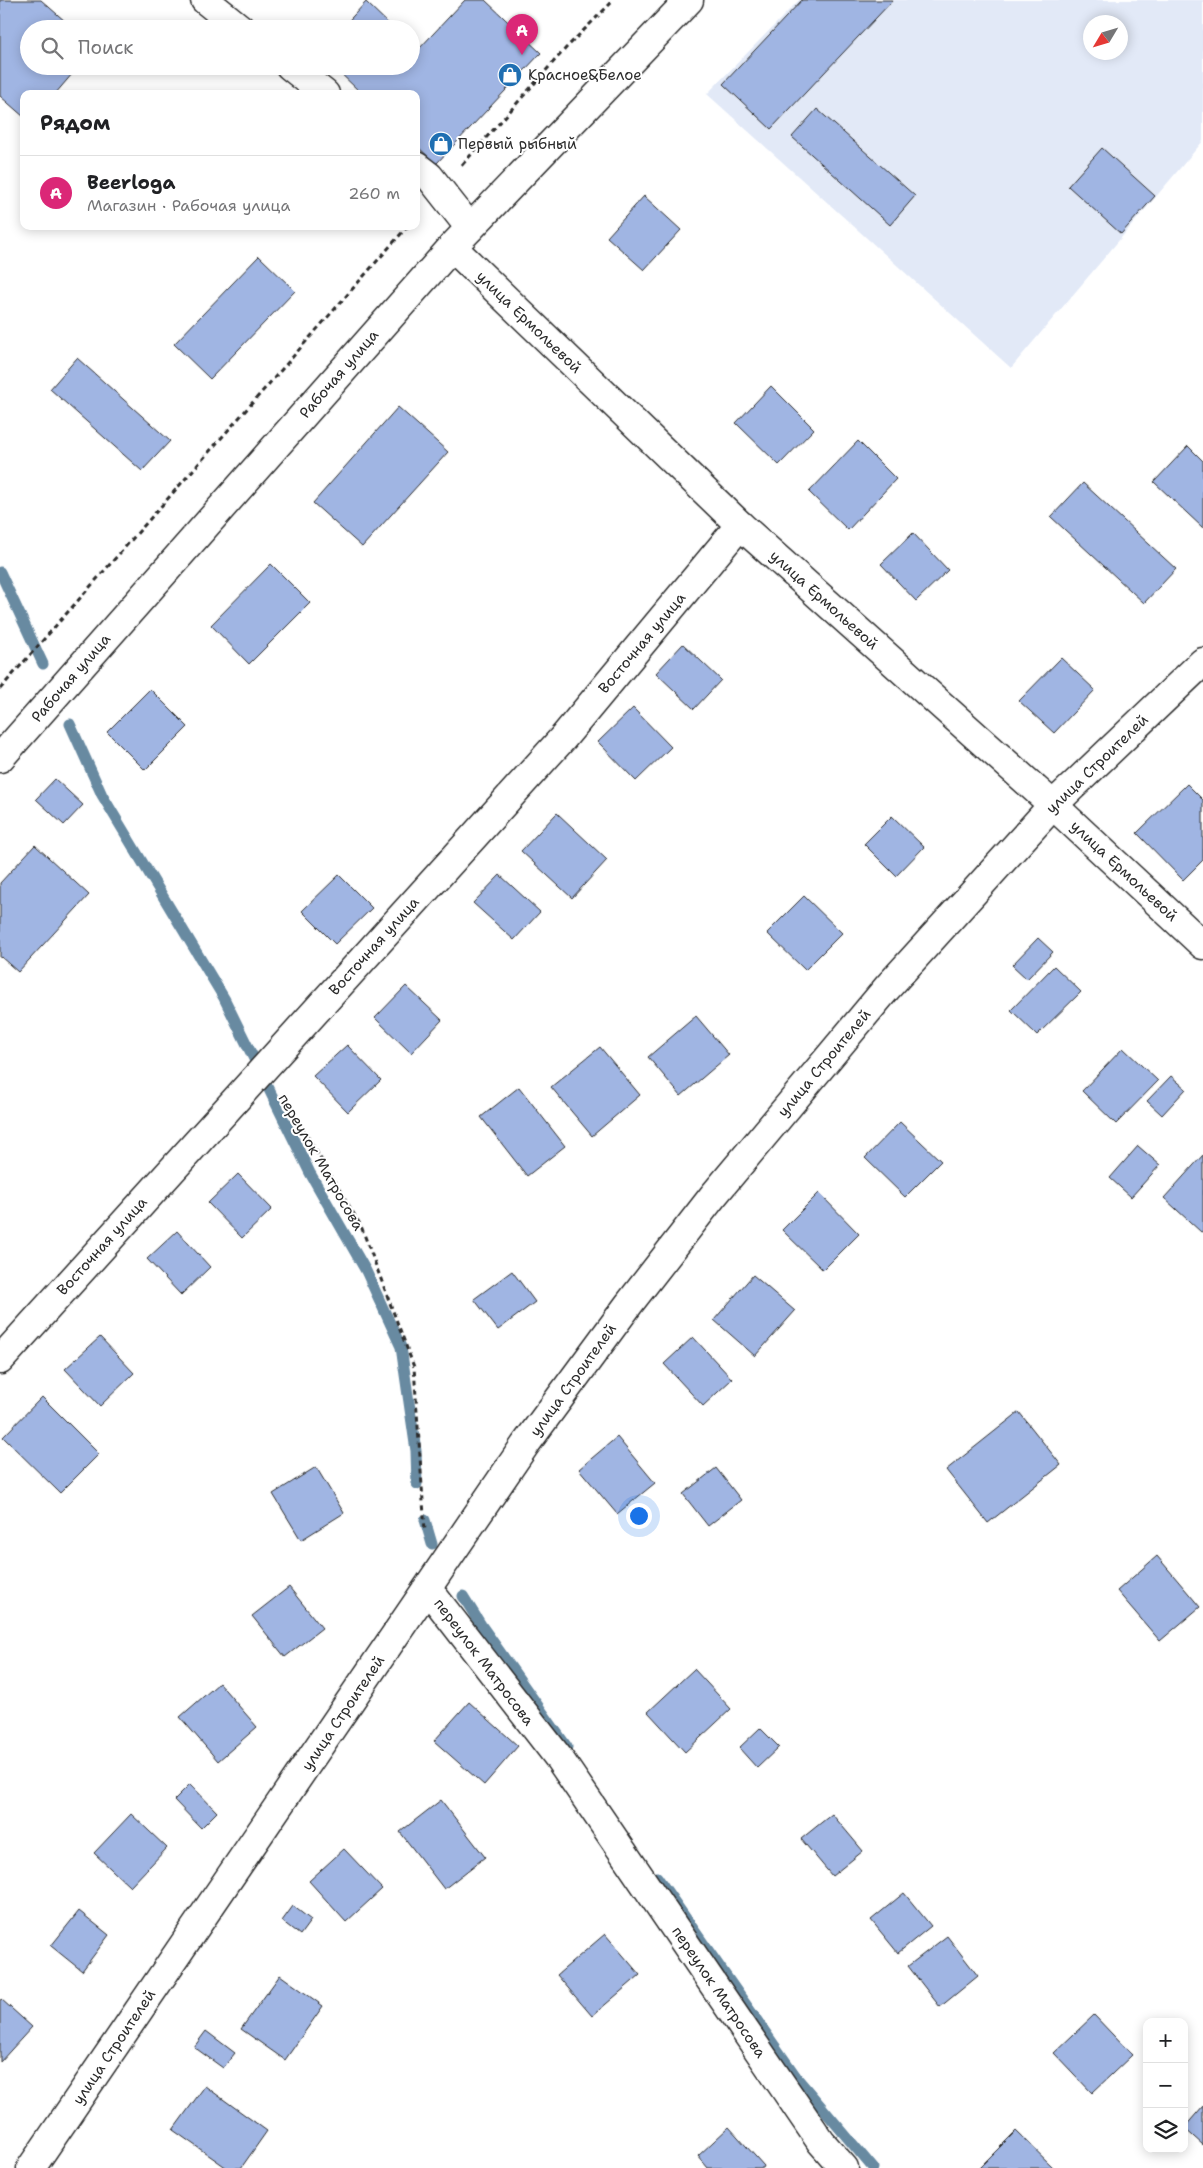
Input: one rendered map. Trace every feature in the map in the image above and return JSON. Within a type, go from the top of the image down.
[{"type":"street","points":[[204,0],[230,20]]},
{"type":"street","name":"Рабочая улица","points":[[0,758],[452,247],[689,0]]},
{"type":"street","points":[[301,75],[320,90]]},
{"type":"street","points":[[420,169],[429,176],[470,228]]},
{"type":"street","name":"улица Ермольевой","points":[[452,247],[740,525],[1053,805],[1203,944]]},
{"type":"street","name":"Восточная улица","points":[[0,1360],[562,738],[740,525]]},
{"type":"street","name":"улица Строителей","points":[[30,2168],[525,1445],[629,1304],[713,1196],[887,988],[1053,805],[1203,662]]},
{"type":"street","name":"переулок Матросова","points":[[428,1589],[558,1757],[821,2142],[844,2168]]},
{"type":"path","points":[[440,190],[566,48],[614,0]]},
{"type":"path","points":[[0,689],[404,230]]},
{"type":"path","name":"переулок Матросова","points":[[265,1066],[361,1226],[414,1367],[428,1589]]},
{"type":"shaded area","points":[[799,0],[1203,0],[1203,141],[1011,368],[707,94]]},
{"type":"building","points":[[0,0],[41,0],[64,20],[20,20],[20,75],[71,75],[58,90],[20,90],[20,114],[0,96]]},
{"type":"building","points":[[465,0],[485,0],[541,53],[436,164],[420,149],[420,90],[358,90],[342,75],[420,75],[420,48]]},
{"type":"building","points":[[802,0],[893,0],[771,129],[723,84]]},
{"type":"building","points":[[366,2],[385,20],[349,20]]},
{"type":"building","points":[[817,109],[915,196],[890,225],[792,137]]},
{"type":"building","points":[[1102,148],[1155,196],[1121,234],[1068,186]]},
{"type":"building","points":[[644,196],[681,230],[644,270],[607,237]]},
{"type":"building","points":[[259,256],[295,291],[210,379],[174,344]]},
{"type":"building","points":[[77,358],[170,441],[142,471],[50,389]]},
{"type":"building","points":[[771,386],[814,429],[779,465],[736,423]]},
{"type":"building","points":[[398,407],[448,452],[362,547],[313,503]]},
{"type":"building","points":[[858,441],[896,479],[848,530],[809,492]]},
{"type":"building","points":[[1188,446],[1203,461],[1203,528],[1154,482]]},
{"type":"building","points":[[1083,483],[1176,569],[1144,603],[1051,517]]},
{"type":"building","points":[[913,533],[948,570],[916,601],[881,564]]},
{"type":"building","points":[[271,564],[310,603],[249,664],[211,625]]},
{"type":"building","points":[[683,644],[721,680],[694,709],[656,673]]},
{"type":"building","points":[[1061,658],[1095,690],[1054,733],[1019,701]]},
{"type":"building","points":[[150,689],[188,727],[145,770],[107,732]]},
{"type":"building","points":[[633,708],[671,747],[636,781],[598,742]]},
{"type":"building","points":[[55,779],[83,805],[64,825],[36,799]]},
{"type":"building","points":[[1187,784],[1203,800],[1203,860],[1183,880],[1137,833]]},
{"type":"building","points":[[557,813],[607,860],[572,898],[521,851]]},
{"type":"building","points":[[892,816],[924,847],[896,876],[864,844]]},
{"type":"building","points":[[35,845],[89,895],[18,972],[0,958],[0,883]]},
{"type":"building","points":[[339,875],[372,908],[335,944],[302,911]]},
{"type":"building","points":[[500,875],[540,912],[514,940],[473,903]]},
{"type":"building","points":[[804,896],[842,933],[805,970],[767,933]]},
{"type":"building","points":[[1038,938],[1053,952],[1027,979],[1012,965]]},
{"type":"building","points":[[1054,966],[1081,992],[1037,1035],[1011,1010]]},
{"type":"building","points":[[406,986],[442,1020],[411,1053],[375,1018]]},
{"type":"building","points":[[696,1016],[729,1055],[681,1096],[648,1057]]},
{"type":"building","points":[[347,1045],[381,1080],[348,1112],[313,1076]]},
{"type":"building","points":[[600,1047],[640,1095],[592,1136],[551,1087]]},
{"type":"building","points":[[1123,1048],[1158,1081],[1116,1124],[1082,1091]]},
{"type":"building","points":[[1171,1076],[1186,1089],[1162,1115],[1147,1101]]},
{"type":"building","points":[[519,1087],[565,1146],[527,1176],[481,1117]]},
{"type":"building","points":[[900,1122],[941,1161],[905,1197],[865,1158]]},
{"type":"building","points":[[1138,1146],[1160,1165],[1131,1197],[1110,1178]]},
{"type":"building","points":[[1203,1155],[1203,1231],[1201,1232],[1164,1198]]},
{"type":"building","points":[[238,1174],[272,1209],[242,1238],[208,1203]]},
{"type":"building","points":[[819,1193],[859,1234],[823,1270],[782,1230]]},
{"type":"building","points":[[177,1231],[210,1267],[181,1295],[147,1259]]},
{"type":"building","points":[[512,1271],[535,1302],[498,1330],[474,1299]]},
{"type":"building","points":[[753,1275],[795,1311],[755,1356],[714,1320]]},
{"type":"building","points":[[100,1337],[134,1373],[100,1406],[65,1369]]},
{"type":"building","points":[[693,1337],[732,1379],[703,1406],[664,1364]]},
{"type":"building","points":[[42,1397],[99,1454],[60,1493],[3,1437]]},
{"type":"building","points":[[1019,1412],[1061,1465],[988,1523],[946,1470]]},
{"type":"building","points":[[617,1437],[655,1483],[617,1514],[579,1469]]},
{"type":"building","points":[[316,1467],[344,1513],[301,1540],[273,1494]]},
{"type":"building","points":[[716,1468],[741,1500],[708,1526],[683,1494]]},
{"type":"building","points":[[1157,1556],[1200,1607],[1160,1641],[1117,1591]]},
{"type":"building","points":[[289,1587],[322,1628],[285,1657],[252,1616]]},
{"type":"building","points":[[694,1669],[731,1709],[685,1752],[648,1712]]},
{"type":"building","points":[[219,1683],[257,1727],[218,1761],[180,1717]]},
{"type":"building","points":[[469,1702],[518,1746],[484,1785],[434,1741]]},
{"type":"building","points":[[760,1728],[779,1747],[757,1768],[739,1748]]},
{"type":"building","points":[[190,1784],[217,1812],[201,1828],[174,1800]]},
{"type":"building","points":[[441,1800],[485,1857],[444,1889],[400,1832]]},
{"type":"building","points":[[131,1814],[167,1848],[130,1887],[94,1853]]},
{"type":"building","points":[[832,1814],[863,1851],[832,1876],[801,1839]]},
{"type":"building","points":[[344,1849],[382,1889],[346,1922],[309,1881]]},
{"type":"building","points":[[904,1893],[931,1926],[898,1953],[871,1920]]},
{"type":"building","points":[[293,1906],[311,1920],[300,1935],[282,1921]]},
{"type":"building","points":[[79,1911],[109,1935],[82,1971],[51,1946]]},
{"type":"building","points":[[605,1934],[640,1975],[592,2016],[557,1975]]},
{"type":"building","points":[[947,1936],[978,1976],[940,2007],[908,1966]]},
{"type":"building","points":[[280,1975],[323,2006],[285,2060],[241,2029]]},
{"type":"building","points":[[1,1999],[32,2027],[0,2062],[0,2001]]},
{"type":"building","points":[[1094,2015],[1132,2055],[1092,2093],[1054,2053]]},
{"type":"building","points":[[206,2031],[235,2053],[223,2068],[194,2047]]},
{"type":"building","points":[[205,2086],[267,2131],[241,2168],[227,2168],[173,2130]]},
{"type":"building","points":[[1203,2106],[1203,2145],[1188,2132],[1188,2123]]},
{"type":"building","points":[[729,2127],[764,2166],[763,2168],[708,2168],[698,2156]]},
{"type":"building","points":[[1016,2131],[1054,2168],[979,2168]]},
{"type":"waterway","points":[[0,572],[43,664]]},
{"type":"waterway","points":[[70,724],[102,795],[224,998],[310,1173],[366,1271],[401,1347],[416,1451],[417,1484]]},
{"type":"waterway","points":[[425,1520],[432,1544]]},
{"type":"waterway","points":[[463,1596],[481,1625],[567,1747]]},
{"type":"waterway","points":[[657,1877],[797,2078],[873,2168]]},
{"type":"place","name":"Beerloga","points":[[522,55]]},
{"type":"place","name":"Красное&Белое","points":[[510,75]]},
{"type":"place","name":"Первый рыбный","points":[[441,144]]}]
